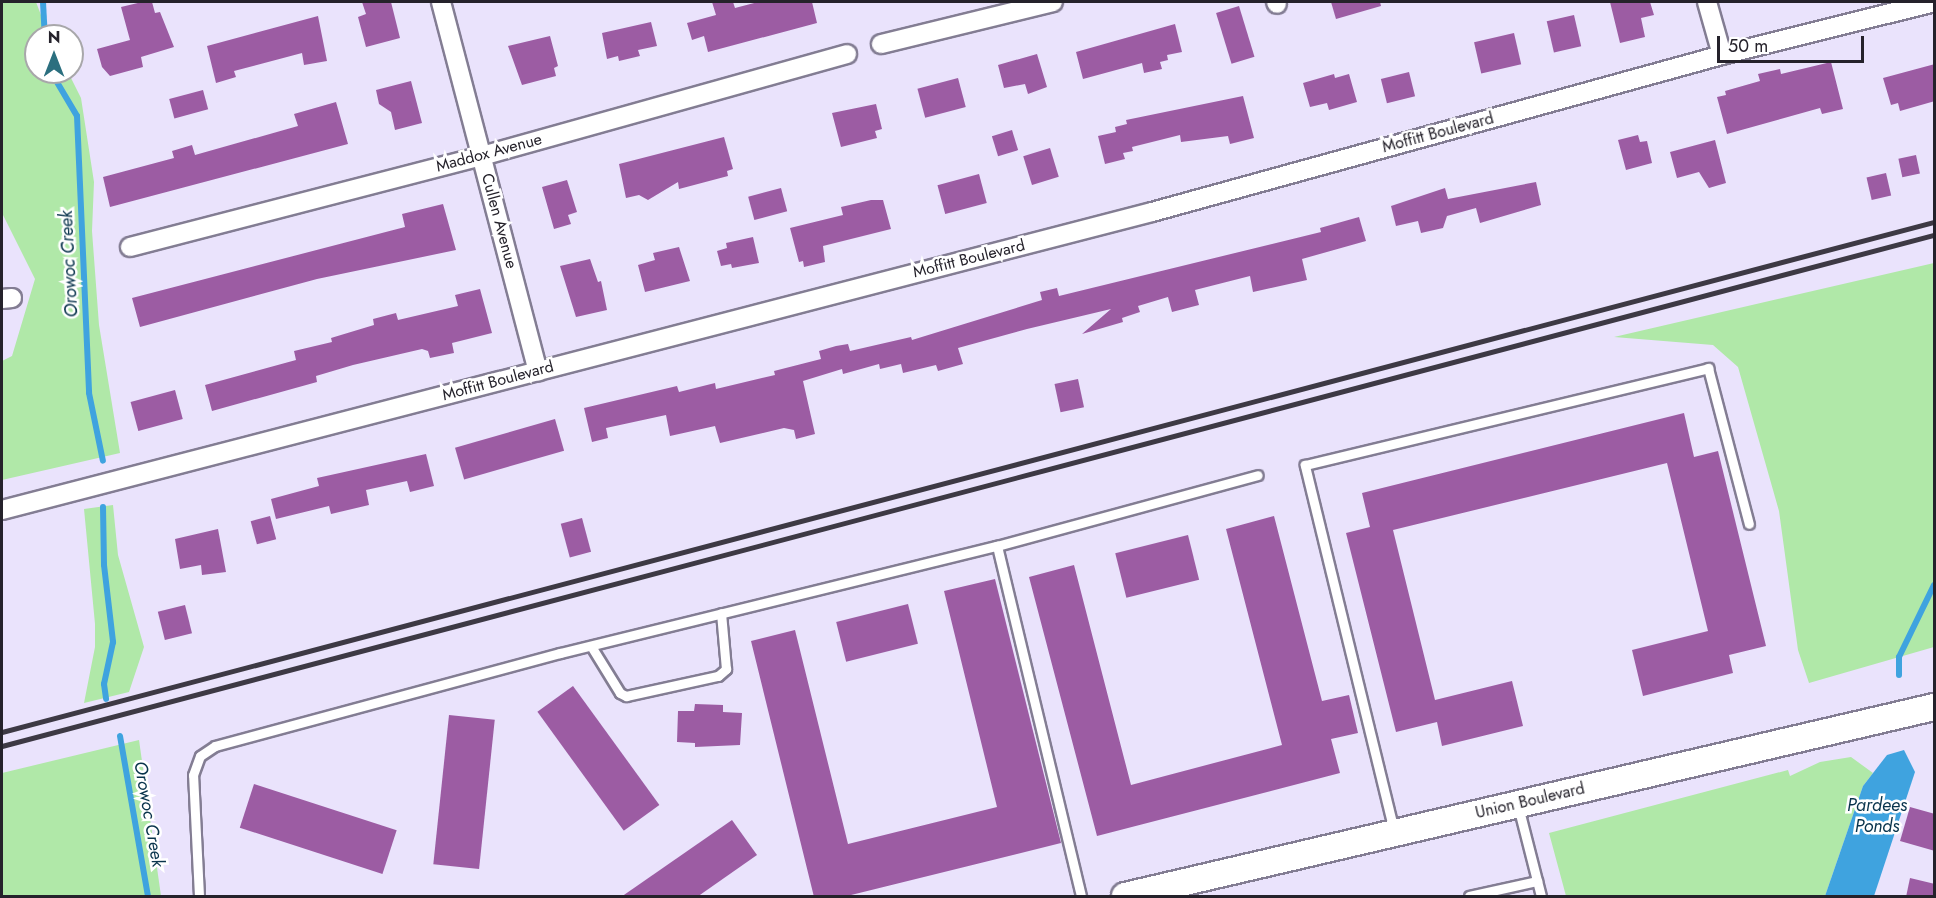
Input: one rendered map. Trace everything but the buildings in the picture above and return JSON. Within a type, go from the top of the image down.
[{"type":"main road","name":"Union Boulevard","points":[[1125,897],[1935,707]]},
{"type":"street","name":"Cullen Avenue","points":[[441,2],[537,370]]},
{"type":"street","points":[[881,44],[1053,2]]},
{"type":"street","points":[[1707,2],[1722,55]]},
{"type":"street","name":"Moffitt Boulevard","points":[[2,510],[1152,212],[1722,55],[1934,2]]},
{"type":"street","name":"Maddox Avenue","points":[[130,246],[482,156],[846,54]]},
{"type":"lane","points":[[1394,833],[1305,465],[1708,368],[1749,524]]},
{"type":"lane","points":[[199,897],[193,776],[200,756],[215,746],[591,646],[997,546],[1258,475]]},
{"type":"lane","points":[[997,546],[1081,897]]},
{"type":"lane","points":[[591,646],[620,693],[626,696],[718,676],[726,669],[721,613]]},
{"type":"lane","points":[[1518,804],[1541,897]]},
{"type":"lane","points":[[1469,897],[1538,881]]},
{"type":"green space","points":[[2,2],[36,2],[44,24],[24,24],[24,84],[74,84],[81,98],[94,182],[92,231],[99,325],[120,453],[2,480],[2,361],[12,356],[35,279],[2,213]]},
{"type":"green space","points":[[1934,263],[1934,647],[1809,683],[1798,650],[1779,511],[1738,367],[1713,345],[1614,337]]},
{"type":"green space","points":[[113,505],[118,555],[144,647],[129,692],[84,703],[95,647],[95,624],[84,509]]},
{"type":"green space","points":[[139,740],[161,896],[2,896],[2,773]]},
{"type":"green space","points":[[1851,757],[1873,773],[1863,786],[1825,896],[1566,896],[1549,833],[1788,770],[1790,776],[1820,762]]},
{"type":"water","name":"Pardees Ponds","points":[[1904,750],[1915,772],[1874,896],[1825,896],[1863,786],[1887,755]]},
{"type":"waterway","name":"Orowoc Creek","points":[[43,2],[44,24]]},
{"type":"waterway","name":"Orowoc Creek","points":[[58,84],[77,116],[89,393],[103,461]]},
{"type":"waterway","name":"Orowoc Creek","points":[[103,507],[104,565],[113,642],[104,684],[106,699]]},
{"type":"waterway","points":[[1899,675],[1899,657],[1934,585]]},
{"type":"waterway","name":"Orowoc Creek","points":[[120,736],[148,896]]},
{"type":"railway","points":[[2,732],[1934,222]]},
{"type":"railway","points":[[2,746],[1934,235]]}]
